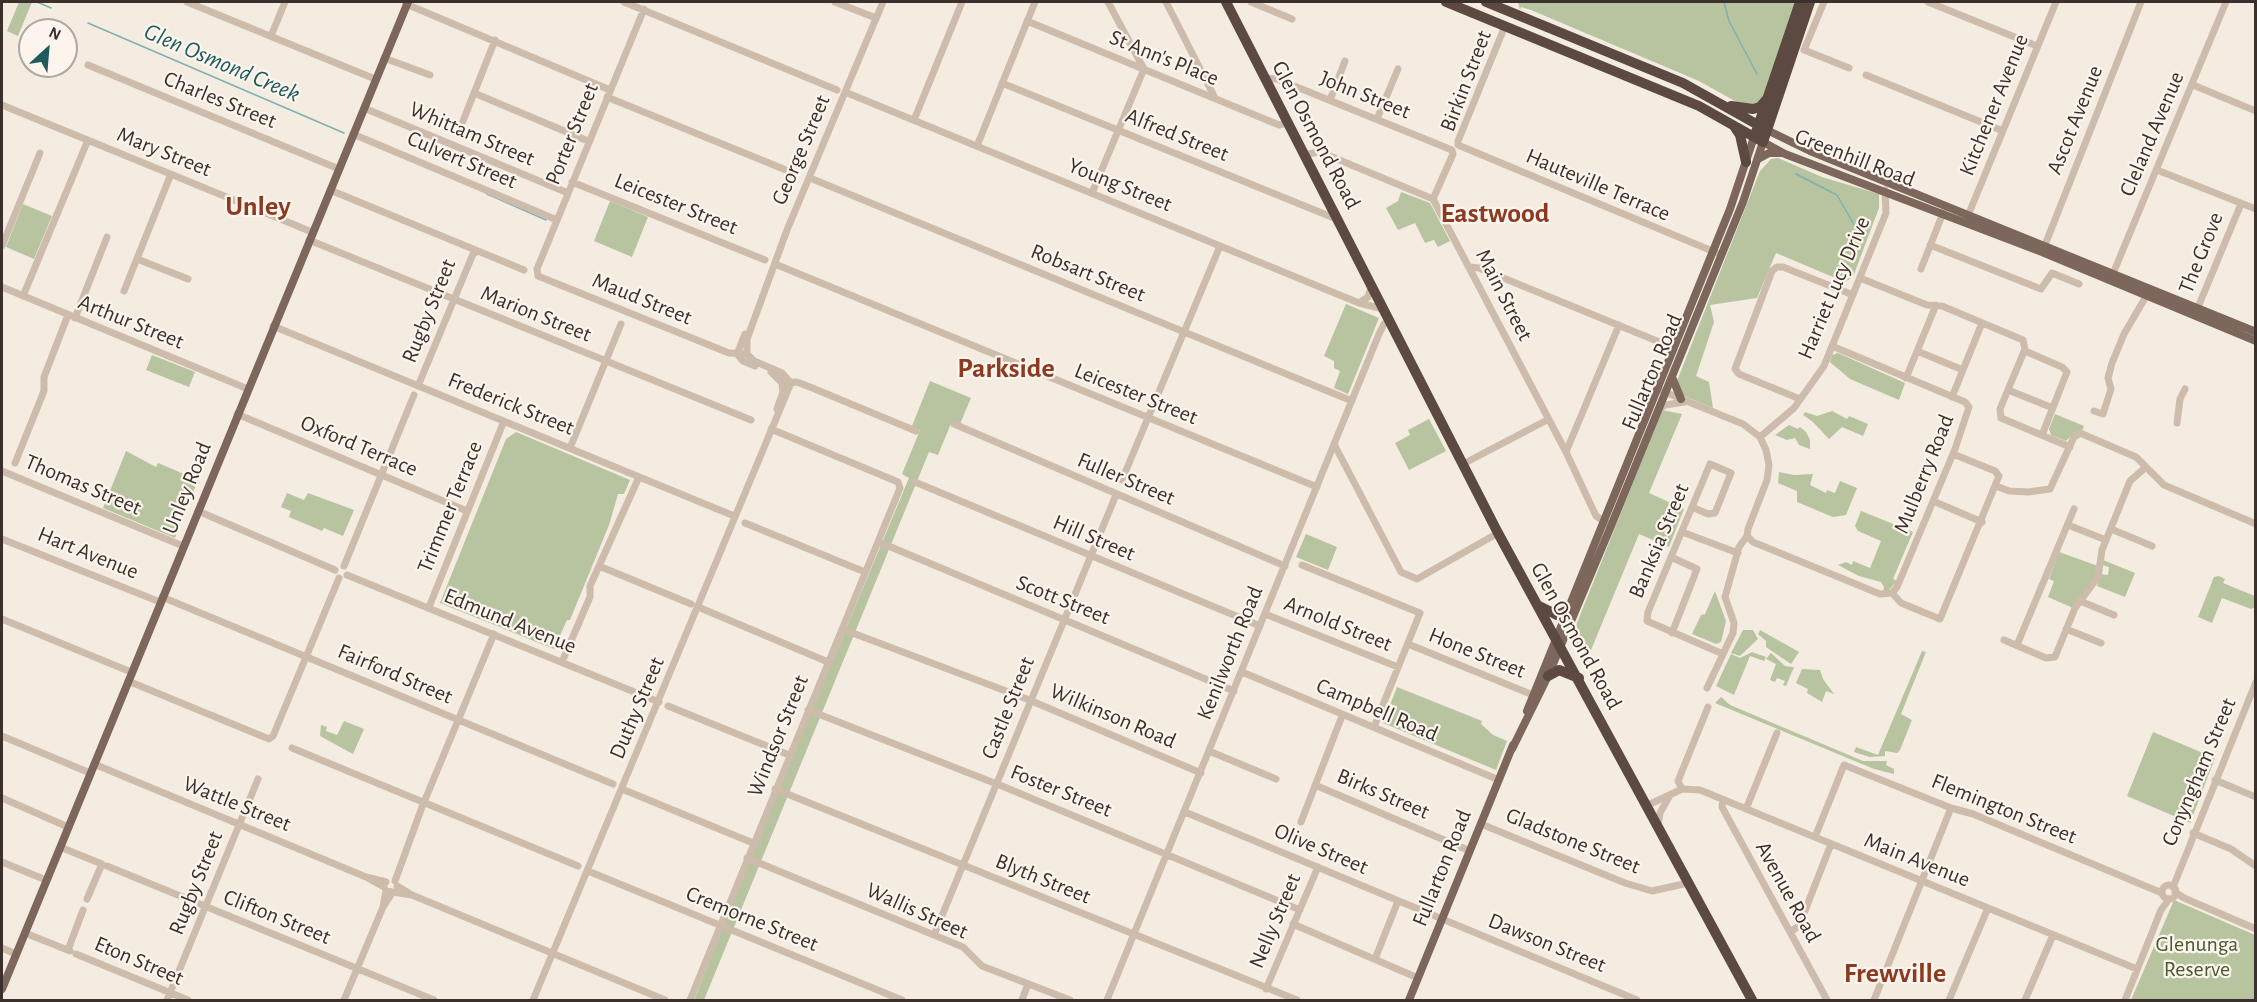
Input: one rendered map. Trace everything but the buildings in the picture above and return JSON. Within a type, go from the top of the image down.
[{"type":"highway","name":"Glen Osmond Road","points":[[1226,2],[1498,533],[1579,678],[1657,828],[1752,1000]]},
{"type":"highway","name":"Greenhill Road","points":[[1446,2],[1699,106],[1759,140]]},
{"type":"highway","name":"Greenhill Road","points":[[1486,2],[1683,83],[1762,128]]},
{"type":"highway","name":"Fullarton Road","points":[[1759,140],[1766,100],[1800,2]]},
{"type":"highway","name":"Fullarton Road","points":[[1762,128],[1810,2]]},
{"type":"highway","points":[[1719,103],[1748,110],[1760,107],[1766,100]]},
{"type":"highway","points":[[1734,126],[1740,135],[1746,162]]},
{"type":"highway","points":[[1538,606],[1557,615],[1566,611]]},
{"type":"highway","points":[[1548,676],[1559,670],[1579,678]]},
{"type":"main road","name":"Unley Road","points":[[2,989],[407,3]]},
{"type":"main road","name":"Greenhill Road","points":[[1762,128],[1967,218],[2197,312],[2256,340]]},
{"type":"main road","name":"Greenhill Road","points":[[1759,140],[1785,154],[1943,213],[1967,218]]},
{"type":"main road","name":"Fullarton Road","points":[[1409,1000],[1533,695],[1558,642],[1607,524],[1661,391],[1674,348],[1758,159],[1759,140]]},
{"type":"main road","name":"Fullarton Road","points":[[1512,749],[1548,676],[1566,611],[1657,411],[1661,391],[1672,376],[1717,254],[1746,162],[1759,140]]},
{"type":"main road","points":[[1758,159],[1769,153],[1785,154]]},
{"type":"main road","name":"Greenhill Road","points":[[2197,312],[2256,332]]},
{"type":"main road","points":[[1672,376],[1684,401]]},
{"type":"street","points":[[187,2],[375,79]]},
{"type":"street","points":[[271,36],[285,2]]},
{"type":"street","name":"Young Street","points":[[624,2],[646,4],[841,91],[1359,303],[1383,309]]},
{"type":"street","points":[[835,2],[876,18]]},
{"type":"street","name":"George Street","points":[[747,354],[746,343],[756,313],[810,178],[841,91],[883,2]]},
{"type":"street","points":[[914,120],[962,2]]},
{"type":"street","points":[[977,146],[1035,2]]},
{"type":"street","points":[[1092,194],[1144,69],[1108,2]]},
{"type":"street","points":[[1166,2],[1216,98]]},
{"type":"street","points":[[1251,2],[1292,19]]},
{"type":"street","points":[[1824,2],[1804,50],[1849,68]]},
{"type":"street","points":[[1928,2],[2037,46]]},
{"type":"street","name":"Kitchener Avenue","points":[[1967,218],[2056,2]]},
{"type":"street","name":"Ascot Avenue","points":[[2043,249],[2141,2]]},
{"type":"street","name":"Cleland Avenue","points":[[2111,277],[2226,2]]},
{"type":"street","points":[[407,3],[786,170]]},
{"type":"street","name":"Porter Street","points":[[537,273],[588,141],[646,4]]},
{"type":"street","name":"St Ann's Place","points":[[1027,21],[1278,125],[1287,123]]},
{"type":"street","name":"Birkin Street","points":[[1462,148],[1458,141],[1505,26]]},
{"type":"street","points":[[463,121],[495,40]]},
{"type":"street","points":[[384,58],[430,75]]},
{"type":"street","points":[[1330,100],[1345,61]]},
{"type":"street","name":"Charles Street","points":[[88,65],[339,169]]},
{"type":"street","points":[[1377,119],[1398,69]]},
{"type":"street","points":[[1866,75],[2003,131]]},
{"type":"street","name":"John Street","points":[[1264,78],[1277,79],[1452,150]]},
{"type":"street","name":"Alfred Street","points":[[1002,84],[1339,220]]},
{"type":"street","points":[[2193,85],[2256,111]]},
{"type":"street","points":[[474,93],[588,141]]},
{"type":"street","name":"Mary Street","points":[[2,105],[171,174],[311,236]]},
{"type":"street","name":"Whittam Street","points":[[364,108],[568,193]]},
{"type":"street","name":"Culvert Street","points":[[353,134],[557,220]]},
{"type":"street","points":[[23,296],[88,140]]},
{"type":"street","name":"Hauteville Terrace","points":[[1462,148],[1717,254]]},
{"type":"street","name":"Birkin Street","points":[[1434,199],[1453,154],[1452,150]]},
{"type":"street","points":[[1304,155],[1318,152],[1325,154],[1434,199]]},
{"type":"street","points":[[2,246],[40,153]]},
{"type":"street","points":[[2157,170],[2256,209]]},
{"type":"street","points":[[124,291],[171,174]]},
{"type":"street","name":"Robsart Street","points":[[810,178],[1352,401]]},
{"type":"street","name":"Leicester Street","points":[[572,182],[765,260]]},
{"type":"street","points":[[330,189],[476,252],[524,270]]},
{"type":"street","name":"Harriet Lucy Drive","points":[[1760,436],[1783,419],[1824,366],[1886,213],[1885,190]]},
{"type":"street","name":"Main Street","points":[[1434,199],[1566,452],[1596,516],[1607,524]]},
{"type":"street","name":"The Grove","points":[[2197,312],[2241,204]]},
{"type":"street","points":[[1921,269],[1943,213]]},
{"type":"street","name":"Marion Street","points":[[311,236],[453,299],[751,420]]},
{"type":"street","points":[[15,463],[44,391],[44,377],[107,237]]},
{"type":"street","points":[[1930,244],[2041,290],[2052,273],[2079,284]]},
{"type":"street","points":[[1122,480],[1220,246]]},
{"type":"street","name":"Rugby Street","points":[[418,386],[453,299],[476,252]]},
{"type":"street","points":[[137,259],[188,279]]},
{"type":"street","name":"Leicester Street","points":[[775,264],[1317,487]]},
{"type":"street","points":[[1470,267],[1479,268],[1674,348]]},
{"type":"street","points":[[1800,399],[1739,374],[1735,369],[1772,271],[1777,267],[1783,267],[1852,295]]},
{"type":"street","name":"Maud Street","points":[[537,273],[538,276],[629,314],[737,354],[747,354]]},
{"type":"street","points":[[1860,278],[1927,305],[1936,305],[1982,322],[2023,340],[2025,351],[2000,409],[2001,418],[2070,447]]},
{"type":"street","name":"Arthur Street","points":[[2,287],[248,389]]},
{"type":"street","points":[[1359,303],[1368,297],[1371,287]]},
{"type":"street","points":[[2094,411],[2103,414],[2111,389],[2108,378],[2112,363],[2124,334],[2148,292]]},
{"type":"street","points":[[1906,378],[1936,305]]},
{"type":"street","name":"George Street","points":[[737,354],[756,313]]},
{"type":"street","name":"Kenilworth Road","points":[[1107,1000],[1382,325],[1389,321]]},
{"type":"street","points":[[1952,397],[1982,322]]},
{"type":"street","points":[[570,448],[621,324]]},
{"type":"street","points":[[1566,452],[1619,325]]},
{"type":"street","name":"Frederick Street","points":[[273,326],[734,516]]},
{"type":"street","name":"Mulberry Road","points":[[1832,346],[1965,402],[1969,412],[1897,587],[1892,593]]},
{"type":"street","points":[[1917,351],[1963,370]]},
{"type":"street","points":[[2025,351],[2066,369],[2067,375],[2042,435]]},
{"type":"street","name":"Maud Street","points":[[737,354],[743,361],[776,374],[782,383]]},
{"type":"street","points":[[747,354],[754,362],[782,373],[791,382]]},
{"type":"street","points":[[782,383],[791,382],[810,387],[915,431]]},
{"type":"street","name":"Duthy Street","points":[[533,1000],[659,702],[695,606],[791,382]]},
{"type":"street","name":"Duthy Street","points":[[771,429],[783,392],[782,383]]},
{"type":"street","points":[[2177,423],[2180,399],[2185,389]]},
{"type":"street","points":[[2008,390],[2053,408]]},
{"type":"street","points":[[1661,391],[1743,424],[1760,436],[1767,450],[1769,474],[1747,536],[1738,553],[1725,597],[1734,623],[1707,688]]},
{"type":"street","name":"Rugby Street","points":[[344,566],[383,476],[414,394]]},
{"type":"street","points":[[1657,411],[1665,405],[1684,401]]},
{"type":"street","name":"Oxford Terrace","points":[[237,414],[467,511]]},
{"type":"street","points":[[1463,464],[1549,419]]},
{"type":"street","name":"Trimmer Terrace","points":[[429,607],[504,421]]},
{"type":"street","name":"Fuller Street","points":[[954,424],[1285,566]]},
{"type":"street","name":"Windsor Street","points":[[690,1000],[900,488],[898,482],[771,429]]},
{"type":"street","points":[[1996,486],[2009,491],[2028,492],[2050,489],[2070,447],[2080,433],[2136,457],[2164,485],[2256,524]]},
{"type":"street","points":[[1334,444],[1401,573],[1417,579],[1498,533]]},
{"type":"street","points":[[1747,536],[1753,542],[1880,594],[1892,593],[1901,603],[1940,619],[1982,522],[1999,476],[1995,471],[1953,454]]},
{"type":"street","name":"Banksia Street","points":[[1692,507],[1708,514],[1715,513],[1731,480],[1731,473],[1710,464],[1648,612],[1647,621],[1723,654]]},
{"type":"street","points":[[2004,640],[2046,658],[2055,657],[2080,602],[2098,578],[2106,540],[2130,481],[2146,467]]},
{"type":"street","name":"Thomas Street","points":[[2,471],[183,546]]},
{"type":"street","points":[[562,662],[590,597],[590,586],[639,477]]},
{"type":"street","name":"Hill Street","points":[[915,482],[1260,626]]},
{"type":"street","name":"Castle Street","points":[[934,935],[1116,495]]},
{"type":"street","points":[[1933,501],[1982,522]]},
{"type":"street","points":[[2017,645],[2074,509]]},
{"type":"street","points":[[198,511],[335,570],[339,578]]},
{"type":"street","points":[[745,523],[865,572]]},
{"type":"street","points":[[2068,525],[2106,540]]},
{"type":"street","points":[[2111,529],[2152,546]]},
{"type":"street","points":[[1682,531],[1738,553]]},
{"type":"street","name":"Hart Avenue","points":[[2,539],[161,599]]},
{"type":"street","name":"Scott Street","points":[[879,542],[1234,691]]},
{"type":"street","points":[[1671,557],[1697,569],[1672,633]]},
{"type":"street","points":[[1302,565],[1420,613],[1374,727]]},
{"type":"street","points":[[2,619],[263,738],[273,736],[339,578],[347,575],[344,566],[335,570]]},
{"type":"street","points":[[599,566],[828,662]]},
{"type":"street","name":"Edmund Avenue","points":[[347,575],[659,702]]},
{"type":"street","name":"Fairford Street","points":[[161,599],[306,656],[613,784]]},
{"type":"street","points":[[2080,602],[2114,615]]},
{"type":"street","name":"Arnold Street","points":[[1265,614],[1398,667]]},
{"type":"street","name":"Wilkinson Road","points":[[842,629],[1030,701],[1201,773]]},
{"type":"street","points":[[2066,629],[2101,643]]},
{"type":"street","points":[[344,1000],[494,634]]},
{"type":"street","name":"Hone Street","points":[[1408,644],[1533,695]]},
{"type":"street","name":"Campbell Road","points":[[1242,672],[1342,716],[1374,727],[1499,780]]},
{"type":"street","name":"Conyngham Street","points":[[2125,1000],[2256,682]]},
{"type":"street","points":[[668,706],[789,755]]},
{"type":"street","points":[[1646,806],[1682,789],[1678,781],[1708,707]]},
{"type":"street","name":"Foster Street","points":[[808,710],[1168,854],[1300,910]]},
{"type":"street","points":[[1301,822],[1342,716]]},
{"type":"street","points":[[1746,809],[1777,733]]},
{"type":"street","name":"Wattle Street","points":[[2,736],[239,825],[665,1000]]},
{"type":"street","points":[[292,748],[578,866]]},
{"type":"street","points":[[1209,752],[1276,778]]},
{"type":"street","name":"Flemington Street","points":[[1815,837],[1844,765],[2168,892]]},
{"type":"street","name":"Rugby Street","points":[[169,997],[258,779]]},
{"type":"street","points":[[2215,780],[2256,797]]},
{"type":"street","name":"Birks Street","points":[[1316,785],[1470,851]]},
{"type":"street","points":[[622,789],[753,843]]},
{"type":"street","name":"Blyth Street","points":[[775,789],[1297,1000]]},
{"type":"street","name":"Main Avenue","points":[[1682,789],[1700,790],[2137,969]]},
{"type":"street","points":[[1657,828],[1660,813],[1670,795]]},
{"type":"street","points":[[2,798],[68,827]]},
{"type":"street","name":"Avenue Road","points":[[1723,800],[1722,807],[1827,1000]]},
{"type":"street","points":[[1874,1000],[1951,808]]},
{"type":"street","name":"Olive Street","points":[[1185,812],[1442,920]]},
{"type":"street","name":"Gladstone Street","points":[[1481,824],[1624,884],[1652,891],[1688,883]]},
{"type":"street","points":[[2193,833],[2231,849],[2256,867]]},
{"type":"street","points":[[1790,933],[1799,926],[1831,844]]},
{"type":"street","name":"Clifton Street","points":[[60,846],[434,1000]]},
{"type":"street","name":"Wallis Street","points":[[747,858],[963,947],[982,966],[1070,1000]]},
{"type":"street","points":[[2,862],[46,880]]},
{"type":"street","points":[[87,899],[104,865]]},
{"type":"street","name":"Nelly Street","points":[[1266,989],[1318,867]]},
{"type":"street","name":"Cremorne Street","points":[[588,871],[902,1000]]},
{"type":"street","points":[[2168,892],[2256,928]]},
{"type":"street","points":[[1375,959],[1398,901]]},
{"type":"street","points":[[1949,1000],[1988,908]]},
{"type":"street","points":[[71,952],[84,910]]},
{"type":"street","name":"Dawson Street","points":[[1442,920],[1638,1000]]},
{"type":"street","points":[[1293,924],[1419,978]]},
{"type":"street","name":"Eton Street","points":[[25,933],[169,997],[188,1000]]},
{"type":"street","points":[[2025,1000],[2053,935]]},
{"type":"street","points":[[2,948],[16,954]]},
{"type":"street","points":[[1022,1000],[1028,984]]},
{"type":"green space","points":[[19,2],[32,2],[25,18],[18,18],[18,36],[7,31]]},
{"type":"green space","points":[[1518,2],[1796,2],[1762,100],[1756,105],[1742,105],[1699,81],[1531,10],[1521,7],[1520,10]]},
{"type":"green space","points":[[1778,158],[1822,177],[1879,194],[1879,208],[1853,277],[1845,282],[1776,253],[1757,298],[1710,305],[1714,322],[1696,376],[1709,382],[1713,408],[1684,396],[1675,386],[1760,171],[1771,159]]},
{"type":"green space","points":[[1401,192],[1430,203],[1450,241],[1438,247],[1434,240],[1425,243],[1415,223],[1398,230],[1386,208],[1398,201]]},
{"type":"green space","points":[[610,201],[648,217],[632,257],[594,241]]},
{"type":"green space","points":[[23,204],[52,216],[34,259],[6,247]]},
{"type":"green space","points":[[1346,304],[1379,318],[1348,394],[1334,388],[1340,371],[1334,368],[1334,361],[1324,356]]},
{"type":"green space","points":[[1838,353],[1905,383],[1899,400],[1850,379],[1830,362],[1832,355]]},
{"type":"green space","points":[[152,355],[195,372],[189,387],[146,370]]},
{"type":"green space","points":[[930,381],[971,398],[960,424],[952,421],[938,455],[929,452],[704,1000],[694,1000],[758,839],[909,478],[902,474],[920,430],[912,426]]},
{"type":"green space","points":[[1662,410],[1682,414],[1649,493],[1684,509],[1669,547],[1639,534],[1591,650],[1571,642],[1573,633]]},
{"type":"green space","points":[[1832,411],[1847,419],[1849,416],[1868,424],[1863,436],[1842,427],[1829,439],[1803,415],[1805,412],[1817,416]]},
{"type":"green space","points":[[2055,414],[2084,426],[2082,431],[2075,432],[2066,441],[2051,435],[2049,429]]},
{"type":"green space","points":[[1429,419],[1446,451],[1409,470],[1395,443],[1410,435],[1408,430]]},
{"type":"green space","points":[[1789,425],[1798,429],[1800,427],[1806,432],[1810,440],[1810,449],[1799,445],[1795,438],[1787,440],[1775,435]]},
{"type":"green space","points":[[516,432],[630,480],[624,494],[618,494],[609,525],[570,620],[567,620],[554,649],[440,603],[506,439]]},
{"type":"green space","points":[[126,451],[156,467],[158,463],[198,480],[175,538],[103,508]]},
{"type":"green space","points":[[1779,472],[1794,475],[1813,474],[1810,485],[1826,493],[1827,490],[1835,493],[1840,481],[1857,488],[1846,515],[1833,517],[1797,502],[1797,491],[1778,483]]},
{"type":"green space","points":[[287,493],[304,500],[308,493],[354,510],[343,536],[324,528],[322,531],[289,517],[291,511],[281,507]]},
{"type":"green space","points":[[1861,511],[1913,532],[1893,579],[1897,581],[1889,590],[1883,592],[1884,587],[1881,582],[1859,576],[1838,565],[1846,562],[1852,565],[1853,561],[1870,568],[1881,541],[1858,531],[1855,526]]},
{"type":"green space","points":[[1306,534],[1337,547],[1328,570],[1296,557]]},
{"type":"green space","points":[[2059,552],[2098,566],[2096,577],[2073,608],[2048,597],[2054,581],[2049,579]]},
{"type":"green space","points":[[2103,560],[2135,573],[2125,597],[2097,586],[2101,574],[2108,575],[2109,567],[2102,565]]},
{"type":"green space","points":[[2219,576],[2225,579],[2223,583],[2255,596],[2255,607],[2251,609],[2222,598],[2212,623],[2198,617],[2214,577]]},
{"type":"green space","points":[[1715,591],[1726,621],[1721,642],[1716,644],[1692,634],[1701,615],[1705,614]]},
{"type":"green space","points":[[1743,630],[1753,630],[1758,639],[1740,656],[1731,653]]},
{"type":"green space","points":[[1760,630],[1799,652],[1791,664],[1766,647],[1766,641],[1758,634]]},
{"type":"green space","points":[[1922,651],[1926,652],[1901,714],[1912,720],[1900,750],[1897,753],[1885,751],[1885,756],[1870,757],[1854,752],[1856,747],[1878,755]]},
{"type":"green space","points":[[1752,652],[1766,657],[1764,661],[1750,656],[1734,695],[1716,686],[1731,654],[1740,658]]},
{"type":"green space","points":[[1771,653],[1785,666],[1794,667],[1786,686],[1783,685],[1785,681],[1777,678],[1775,682],[1770,680],[1776,664],[1766,659]]},
{"type":"green space","points":[[1802,669],[1820,670],[1823,679],[1834,694],[1826,691],[1822,702],[1807,693],[1808,689],[1796,683]]},
{"type":"green space","points":[[1397,687],[1482,721],[1481,724],[1493,735],[1507,741],[1496,770],[1383,723]]},
{"type":"green space","points":[[1721,697],[1730,705],[1863,761],[1887,761],[1886,765],[1894,769],[1894,774],[1874,769],[1715,703]]},
{"type":"green space","points":[[344,721],[364,729],[353,754],[320,736],[321,725],[327,727],[326,731],[337,735]]},
{"type":"green space","points":[[2153,732],[2215,758],[2190,823],[2127,796]]},
{"type":"green space","name":"Glenunga Reserve","points":[[2174,900],[2255,935],[2255,1000],[2131,1000]]},
{"type":"waterway","name":"Glen Osmond Creek","points":[[37,2],[51,8]]},
{"type":"waterway","points":[[1724,2],[1729,21],[1757,74]]},
{"type":"waterway","name":"Glen Osmond Creek","points":[[88,23],[344,133]]},
{"type":"waterway","points":[[1796,174],[1837,195],[1857,230]]},
{"type":"waterway","name":"Glen Osmond Creek","points":[[487,194],[546,220]]},
{"type":"district","name":"Unley","points":[[258,207]]},
{"type":"district","name":"Eastwood","points":[[1495,214]]},
{"type":"district","name":"Parkside","points":[[1006,369]]},
{"type":"district","name":"Frewville","points":[[1895,974]]}]
